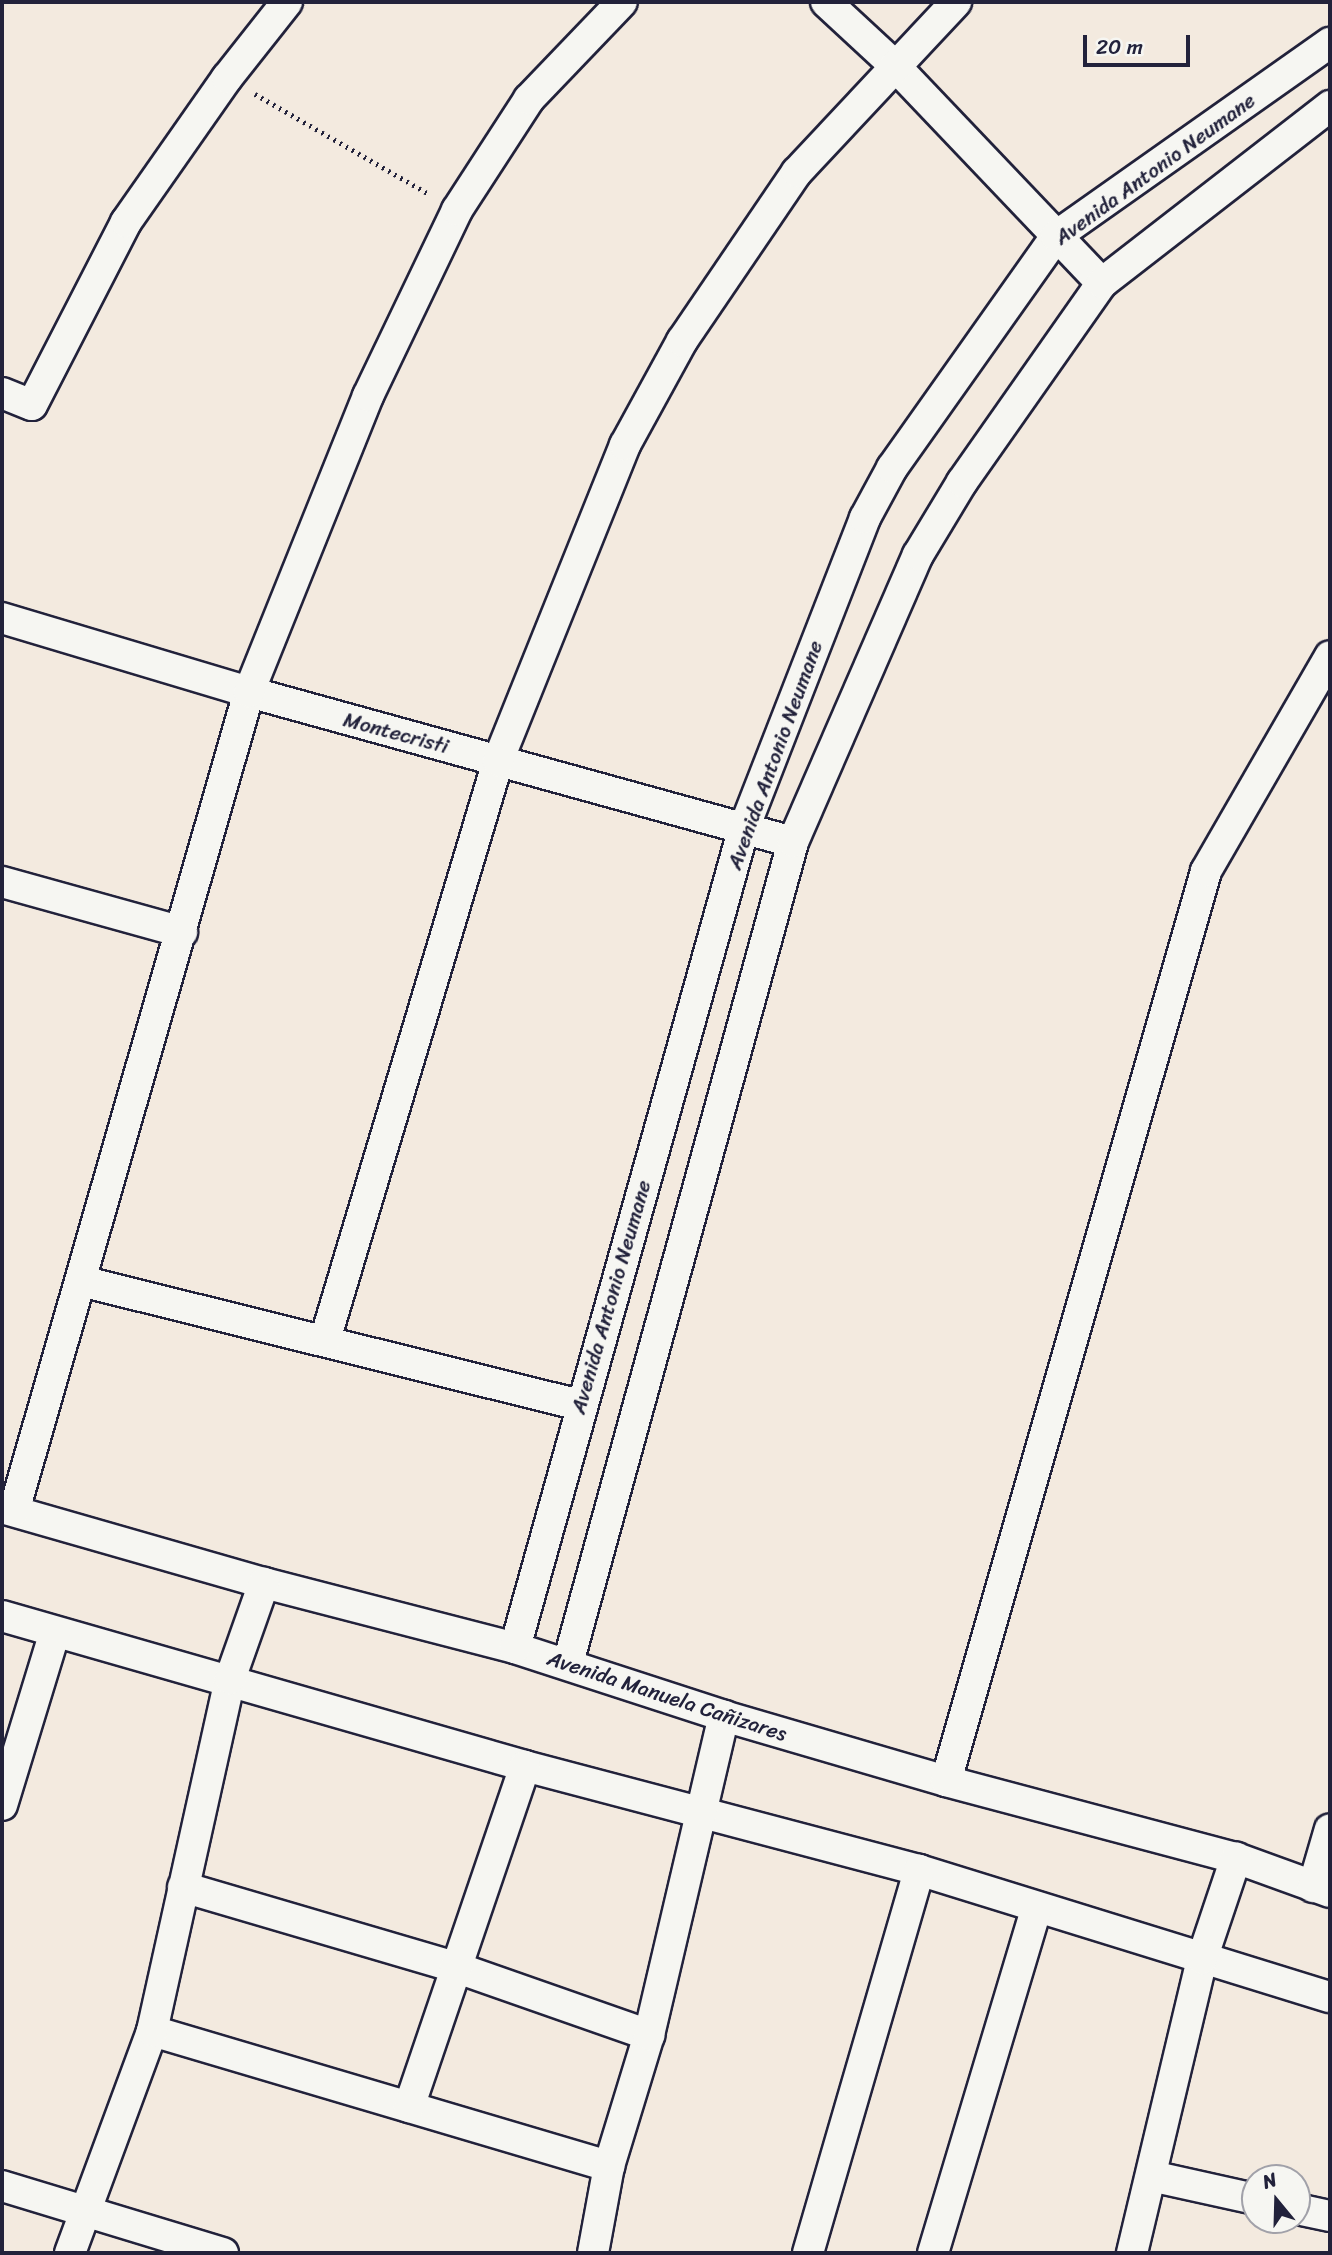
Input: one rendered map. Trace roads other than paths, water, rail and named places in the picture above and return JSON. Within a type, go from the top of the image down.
[{"type":"street","points":[[2,393],[32,405],[127,222],[227,78],[287,2]]},
{"type":"street","points":[[8,1509],[81,1281],[249,692],[368,396],[457,210],[529,99],[622,2]]},
{"type":"street","points":[[825,2],[895,66],[1102,283]]},
{"type":"street","points":[[324,1340],[498,761],[625,445],[682,341],[797,172],[956,2]]},
{"type":"street","name":"Avenida Antonio Neumane","points":[[515,1648],[580,1405],[743,831],[864,518],[892,468],[1056,236],[1330,43]]},
{"type":"street","points":[[568,1663],[793,842],[918,555],[962,482],[1102,283],[1330,106]]},
{"type":"street","name":"Montecristi","points":[[2,618],[249,692],[743,831],[793,842]]},
{"type":"street","points":[[946,1781],[1206,871],[1330,656]]},
{"type":"street","points":[[2,883],[182,932]]},
{"type":"street","points":[[81,1281],[580,1405]]},
{"type":"street","name":"Avenida Manuela Cañizares","points":[[8,1509],[259,1596],[515,1648],[568,1663],[724,1716],[946,1781],[1236,1857],[1322,1889]]},
{"type":"street","points":[[69,2253],[152,2031],[234,1668],[259,1596]]},
{"type":"street","points":[[2,1616],[55,1632],[234,1668],[525,1766],[700,1804],[1037,1907],[1205,1950],[1330,1997]]},
{"type":"street","points":[[2,1805],[55,1632]]},
{"type":"street","points":[[593,2253],[609,2166],[649,2035],[700,1804],[724,1716]]},
{"type":"street","points":[[410,2107],[525,1766]]},
{"type":"street","points":[[1322,1889],[1330,1829]]},
{"type":"street","points":[[1132,2253],[1205,1950],[1236,1857]]},
{"type":"street","points":[[808,2253],[919,1870]]},
{"type":"street","points":[[184,1887],[456,1967],[649,2035]]},
{"type":"street","points":[[933,2253],[1037,1907]]},
{"type":"street","points":[[152,2031],[609,2166]]},
{"type":"street","points":[[1151,2176],[1241,2196]]},
{"type":"street","points":[[2,2186],[223,2253]]},
{"type":"street","points":[[1311,2212],[1330,2216]]}]
